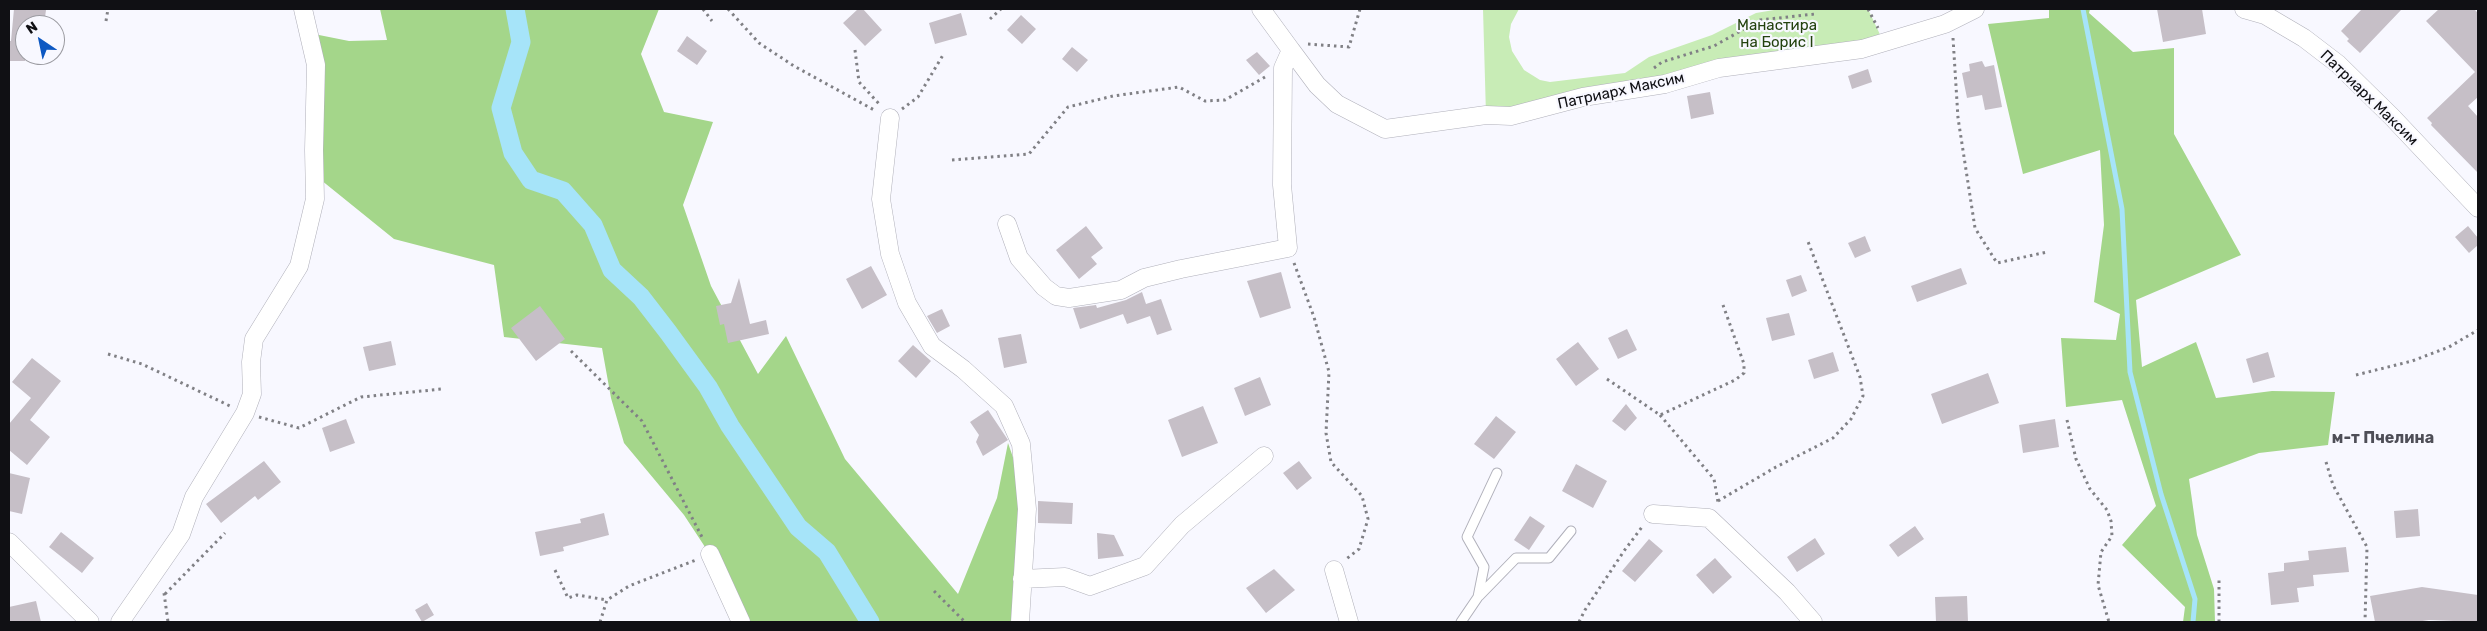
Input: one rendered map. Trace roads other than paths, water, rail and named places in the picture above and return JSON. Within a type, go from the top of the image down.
[{"type":"street","points":[[120,622],[181,534],[194,497],[245,413],[252,394],[251,362],[254,339],[299,266],[315,199],[316,65],[303,9]]},
{"type":"street","name":"Патриарх Максим","points":[[1261,9],[1317,85],[1336,104],[1385,129],[1486,115],[1511,116],[1583,97],[1665,84],[1719,68],[1862,49],[1912,36],[1975,9]]},
{"type":"street","name":"Патриарх Максим","points":[[2244,9],[2265,14],[2304,38],[2338,64],[2392,117],[2478,208]]},
{"type":"street","points":[[1008,224],[1019,258],[1044,287],[1056,296],[1069,298],[1121,290],[1144,278],[1288,248],[1282,185],[1283,68],[1291,50]]},
{"type":"street","points":[[890,118],[881,199],[890,254],[907,303],[932,346],[964,369],[1004,406],[1021,444],[1027,509],[1020,622]]},
{"type":"street","points":[[1022,579],[1065,577],[1090,586],[1145,566],[1182,526],[1264,456]]},
{"type":"street","points":[[1653,514],[1709,518],[1787,592],[1813,622]]},
{"type":"street","points":[[9,542],[90,622]]},
{"type":"street","points":[[710,554],[741,622]]},
{"type":"street","points":[[1334,570],[1349,622]]},
{"type":"lane","points":[[1478,596],[1484,566],[1467,537],[1497,473]]},
{"type":"lane","points":[[1461,622],[1478,596],[1516,558],[1549,558],[1571,532]]},
{"type":"waterway","points":[[515,9],[521,42],[501,108],[513,153],[531,180],[563,191],[593,225],[612,270],[641,297],[668,332],[708,387],[730,426],[798,527],[827,552],[870,622]]},
{"type":"waterway","points":[[2083,9],[2122,209],[2130,372],[2161,494],[2195,599],[2193,622]]},
{"type":"district","name":"м-т Пчелина","points":[[2383,438]]},
{"type":"park label","name":"Манастира на Борис І","points":[[1777,34]]}]
